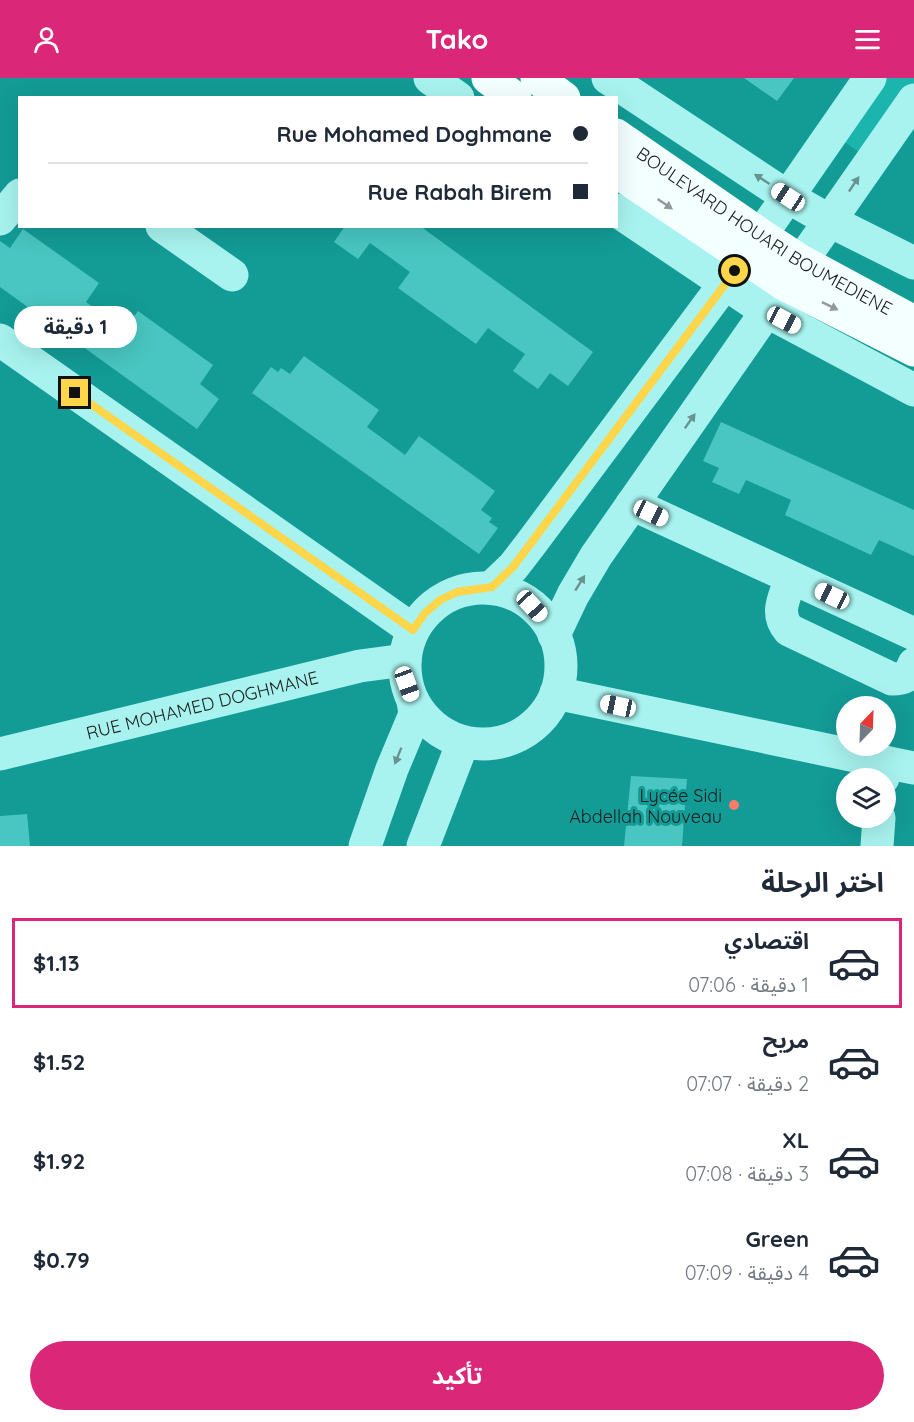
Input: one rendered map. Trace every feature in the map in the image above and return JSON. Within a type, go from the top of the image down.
[{"type":"main road","points":[[488,78],[512,96]]},
{"type":"main road","points":[[537,78],[561,96]]},
{"type":"main road","name":"BOULEVARD HOUARI BOUMEDIENE","points":[[618,137],[753,246]]},
{"type":"main road","name":"BOULEVARD HOUARI BOUMEDIENE","points":[[618,172],[753,246],[914,350]]},
{"type":"main road","name":"BOULEVARD HOUARI BOUMEDIENE","points":[[793,272],[914,322]]},
{"type":"street","points":[[430,78],[455,96]]},
{"type":"street","points":[[608,78],[788,197],[830,221],[914,262]]},
{"type":"street","points":[[492,587],[513,567],[530,545],[725,284],[870,78]]},
{"type":"street","points":[[554,635],[573,594],[632,504],[914,100]]},
{"type":"street","points":[[0,219],[18,197]]},
{"type":"street","points":[[618,211],[766,310],[914,390]]},
{"type":"street","points":[[165,228],[232,275]]},
{"type":"street","points":[[0,340],[409,645]]},
{"type":"street","points":[[632,504],[914,634]]},
{"type":"street","points":[[791,578],[781,610],[782,621],[789,630],[892,679],[902,679],[910,673],[914,664]]},
{"type":"street","points":[[365,846],[392,769],[415,714],[407,684],[409,645],[425,613],[440,600],[457,592],[492,587],[516,595],[532,606],[546,621],[554,635],[560,657],[560,676],[556,693],[536,723],[521,733],[505,740],[487,743],[463,742],[436,728],[423,716],[413,701]]},
{"type":"street","name":"RUE MOHAMED DOGHMANE","points":[[0,754],[360,666],[409,645]]},
{"type":"street","points":[[556,693],[890,768]]},
{"type":"street","points":[[423,846],[463,742]]},
{"type":"street","points":[[877,846],[878,828]]},
{"type":"green space","points":[[886,78],[914,78],[914,83],[863,155],[842,140]]},
{"type":"building","points":[[744,78],[794,78],[777,101]]},
{"type":"building","points":[[344,228],[423,228],[593,352],[568,386],[550,373],[538,389],[513,371],[525,354],[488,328],[476,344],[398,288],[410,272],[370,243],[358,259],[334,242]]},
{"type":"building","points":[[23,229],[99,283],[86,302],[124,330],[138,311],[213,365],[200,384],[219,399],[197,429],[0,287],[0,241],[10,248]]},
{"type":"building","points":[[304,356],[379,410],[367,427],[405,455],[419,436],[495,491],[481,510],[492,518],[489,522],[498,528],[479,554],[252,393],[271,367],[278,372],[281,368],[290,374]]},
{"type":"building","points":[[721,422],[914,510],[914,556],[879,540],[871,555],[785,515],[791,500],[746,480],[739,494],[712,482],[719,468],[703,461]]},
{"type":"building","points":[[631,776],[687,779],[682,846],[624,846]]},
{"type":"building","points":[[27,814],[30,846],[0,846],[0,816]]},
{"type":"place","name":"Lycée Sidi Abdellah Nouveau","points":[[734,805]]},
{"type":"route","points":[[75,393],[413,630],[425,613],[440,600],[457,592],[492,587],[513,567],[735,271]]}]
